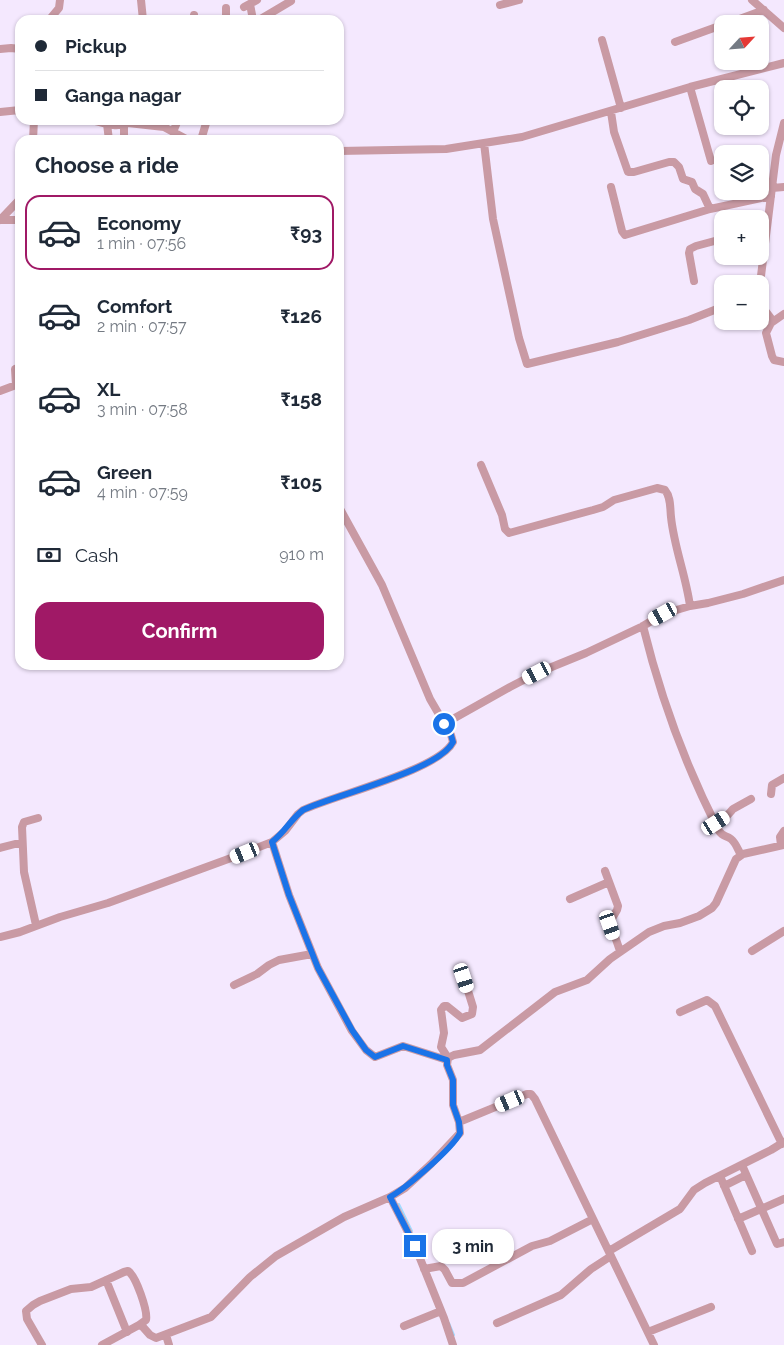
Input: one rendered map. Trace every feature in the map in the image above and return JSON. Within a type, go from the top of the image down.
[{"type":"street","points":[[53,15],[59,8],[60,0]]},
{"type":"street","points":[[141,0],[142,15]]},
{"type":"street","points":[[500,5],[519,0]]},
{"type":"street","points":[[752,0],[784,28]]},
{"type":"street","points":[[267,15],[291,1]]},
{"type":"street","points":[[226,8],[226,15]]},
{"type":"street","points":[[750,15],[764,10]]},
{"type":"street","points":[[675,42],[714,28]]},
{"type":"street","points":[[602,40],[621,108]]},
{"type":"street","points":[[0,49],[15,49]]},
{"type":"street","points":[[344,151],[446,150],[541,133],[690,88],[784,63]]},
{"type":"street","points":[[690,88],[711,161]]},
{"type":"street","points":[[0,112],[15,110]]},
{"type":"street","points":[[611,112],[614,132],[628,172],[674,162],[679,167],[682,179],[692,182],[695,189],[703,194],[710,209]]},
{"type":"street","points":[[768,210],[772,192],[776,155],[784,123]]},
{"type":"street","points":[[150,125],[158,126],[171,134]]},
{"type":"street","points":[[484,143],[493,219],[518,338],[527,364],[618,342],[714,310]]},
{"type":"street","points":[[611,187],[624,234],[784,187]]},
{"type":"street","points":[[0,220],[15,204]]},
{"type":"street","points":[[0,220],[15,220]]},
{"type":"street","points":[[694,281],[689,254],[690,249],[714,242]]},
{"type":"street","points":[[784,314],[773,321],[767,329],[767,341],[774,360],[784,362]]},
{"type":"street","points":[[769,316],[773,321]]},
{"type":"street","points":[[0,390],[15,385]]},
{"type":"street","points":[[481,465],[502,515],[505,529],[509,533],[593,510],[617,499],[657,488],[665,490],[669,498],[672,524],[690,606]]},
{"type":"street","points":[[0,937],[108,903],[272,842],[285,831],[303,810],[410,772],[446,750],[453,742],[419,676],[382,585],[344,516]]},
{"type":"street","points":[[444,724],[537,673],[586,654],[663,614],[743,594],[784,580]]},
{"type":"street","points":[[643,626],[674,726],[716,823],[723,836],[733,840],[741,855]]},
{"type":"street","points":[[771,794],[770,787],[784,778]]},
{"type":"street","points":[[716,823],[733,809],[751,799]]},
{"type":"street","points":[[36,925],[24,872],[22,824],[38,818]]},
{"type":"street","points":[[272,842],[289,895],[328,990],[347,1023],[371,1055],[378,1057],[403,1046],[448,1059],[454,1055],[480,1050],[555,992],[587,980],[610,958],[650,932],[699,916],[712,908],[736,858],[741,855],[783,845],[780,837],[784,831]]},
{"type":"street","points":[[0,848],[22,844]]},
{"type":"street","points":[[605,871],[618,906],[610,919],[610,925],[620,951]]},
{"type":"street","points":[[570,899],[609,882]]},
{"type":"street","points":[[752,950],[784,931]]},
{"type":"street","points":[[234,984],[257,974],[269,964],[279,960],[312,954]]},
{"type":"street","points":[[139,1325],[156,1338],[211,1317],[250,1277],[276,1256],[344,1217],[390,1197],[404,1188],[458,1136],[459,1122],[453,1105],[453,1080],[447,1065],[448,1059],[441,1047],[444,1033],[441,1010],[444,1006],[447,1006],[462,1018],[472,1014],[473,1007],[464,978]]},
{"type":"street","points":[[497,1322],[561,1295],[610,1254],[680,1209],[694,1190],[783,1143],[715,1006],[707,1000],[680,1012]]},
{"type":"street","points":[[459,1122],[531,1094],[654,1345]]},
{"type":"street","points":[[742,1165],[777,1244],[784,1242]]},
{"type":"street","points":[[724,1186],[746,1175]]},
{"type":"street","points":[[720,1176],[752,1251]]},
{"type":"street","points":[[390,1197],[426,1268],[453,1345]]},
{"type":"street","points":[[738,1219],[784,1199]]},
{"type":"street","points":[[426,1268],[441,1266],[452,1283],[463,1283],[532,1246],[550,1240],[593,1218]]},
{"type":"street","points":[[42,1345],[27,1319],[26,1311],[28,1308],[40,1301],[71,1289],[92,1287],[124,1272],[131,1273],[147,1316],[146,1320],[102,1345]]},
{"type":"street","points":[[106,1280],[127,1332]]},
{"type":"street","points":[[648,1332],[711,1307]]},
{"type":"street","points":[[404,1326],[441,1311]]},
{"type":"street","points":[[166,1335],[169,1345]]},
{"type":"waterway","points":[[399,1204],[412,1231]]},
{"type":"waterway","points":[[449,1323],[454,1335]]},
{"type":"route","points":[[415,1246],[390,1197],[404,1188],[431,1164],[460,1133],[459,1122],[453,1105],[453,1080],[447,1060],[403,1046],[378,1057],[371,1055],[366,1050],[347,1023],[318,968],[289,895],[272,842],[285,831],[303,810],[410,772],[446,750],[452,745],[453,738],[444,724]]}]
